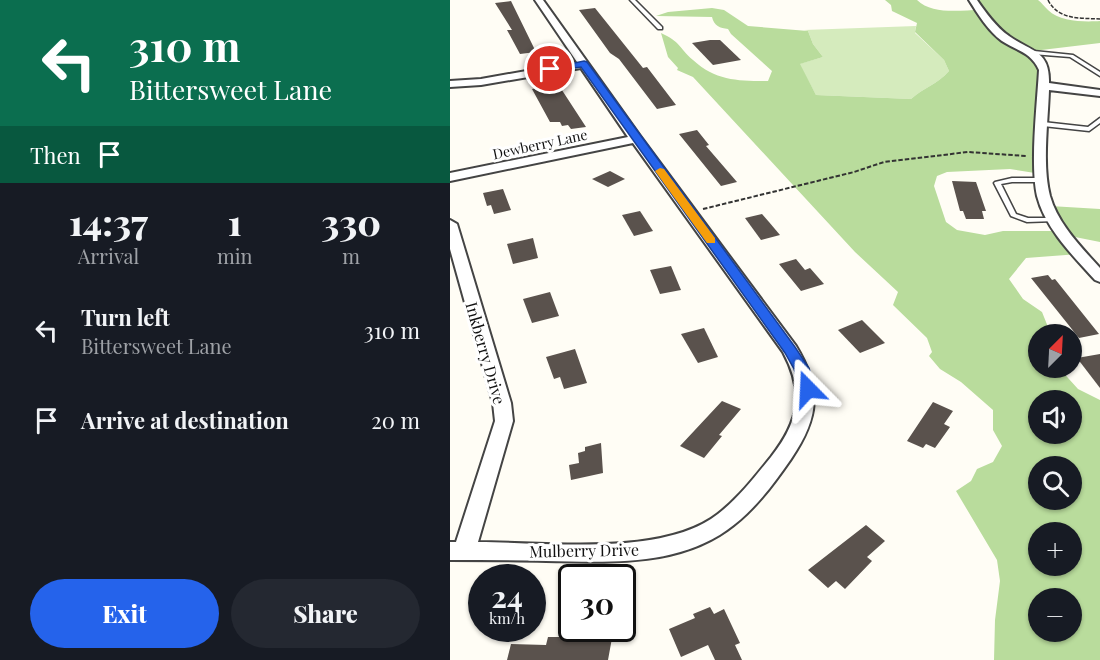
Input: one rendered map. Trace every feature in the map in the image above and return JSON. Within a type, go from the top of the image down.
[{"type":"street","name":"Mulberry Drive","points":[[457,551],[619,552],[654,548],[687,540],[707,532],[746,503],[790,447],[801,430],[808,389],[802,368],[636,139],[539,0]]},
{"type":"street","points":[[973,0],[1001,36],[1034,53],[1044,70],[1042,159],[1044,198],[1064,237],[1100,277]]},
{"type":"street","points":[[450,84],[481,82],[584,64]]},
{"type":"street","points":[[1044,86],[1099,94]]},
{"type":"street","name":"Dewberry Lane","points":[[450,177],[636,139]]},
{"type":"street","name":"Inkberry Drive","points":[[450,224],[455,263],[502,403],[504,421],[457,551]]},
{"type":"lane","points":[[632,0],[660,28]]},
{"type":"lane","points":[[1034,53],[1071,56],[1100,74]]},
{"type":"lane","points":[[1043,124],[1089,129],[1100,120]]},
{"type":"lane","points":[[1042,180],[1012,180],[997,183],[1013,215],[1027,220],[1054,220]]},
{"type":"path","points":[[1048,0],[1050,8],[1060,15],[1100,19]]},
{"type":"path","points":[[690,212],[854,172],[884,162],[968,152],[1042,159]]},
{"type":"green space","points":[[885,0],[917,0],[930,8],[955,11],[980,10],[974,0],[1038,0],[1059,17],[1080,21],[1100,21],[1100,43],[1033,51],[1041,61],[1041,174],[1010,169],[947,172],[937,176],[934,186],[946,222],[957,230],[985,235],[1003,231],[1056,231],[1050,206],[1100,209],[1100,242],[1065,235],[1079,254],[1026,258],[1009,279],[1023,299],[1042,312],[1047,324],[1028,324],[1028,378],[1068,378],[1080,390],[1028,390],[1028,444],[1082,444],[1082,391],[1100,400],[1100,660],[994,660],[995,620],[1000,581],[997,560],[956,491],[971,481],[977,469],[993,462],[1002,446],[993,430],[993,410],[961,382],[940,369],[929,356],[932,352],[927,338],[893,305],[898,292],[855,252],[693,77],[677,70],[678,68],[668,57],[661,33],[676,42],[702,67],[719,76],[737,80],[768,81],[772,71],[728,29],[716,24],[712,17],[656,16],[668,12],[712,8],[724,10],[748,26],[808,31],[813,44],[823,57],[800,64],[816,95],[911,99],[949,71],[944,60],[915,32],[917,23],[892,11],[891,5]]},
{"type":"green space","points":[[916,26],[915,33],[944,60],[949,71],[911,99],[816,95],[799,64],[823,57],[813,44],[808,31],[804,30]]},
{"type":"building","points":[[511,1],[536,52],[520,54],[507,30],[512,30],[495,3]]},
{"type":"building","points":[[595,8],[643,68],[647,67],[676,105],[657,109],[619,59],[610,53],[579,10]]},
{"type":"building","points":[[720,40],[741,60],[713,65],[692,43]]},
{"type":"building","points":[[558,84],[586,127],[571,129],[568,125],[562,126],[560,122],[550,122],[532,89]]},
{"type":"building","points":[[697,130],[709,145],[706,146],[737,182],[721,186],[679,134]]},
{"type":"building","points":[[610,171],[625,179],[608,187],[592,179]]},
{"type":"building","points":[[952,181],[976,182],[986,211],[982,211],[984,219],[966,219],[963,211],[960,211]]},
{"type":"building","points":[[503,189],[511,210],[494,214],[491,205],[487,206],[483,193]]},
{"type":"building","points":[[640,211],[653,231],[634,236],[622,215]]},
{"type":"building","points":[[762,214],[780,235],[761,240],[745,218]]},
{"type":"building","points":[[533,238],[538,258],[513,264],[507,244]]},
{"type":"building","points":[[796,259],[805,270],[810,268],[824,284],[801,291],[779,264]]},
{"type":"building","points":[[671,266],[681,290],[660,294],[650,270]]},
{"type":"building","points":[[1048,275],[1052,280],[1055,279],[1099,334],[1082,337],[1082,324],[1068,324],[1031,278]]},
{"type":"building","points":[[550,292],[559,316],[532,323],[523,299]]},
{"type":"building","points":[[862,320],[885,343],[860,353],[838,330]]},
{"type":"building","points":[[704,328],[718,357],[698,363],[681,334]]},
{"type":"building","points":[[575,349],[587,383],[564,389],[560,377],[554,379],[546,357]]},
{"type":"building","points":[[1100,354],[1100,388],[1082,365],[1082,357]]},
{"type":"building","points":[[722,401],[741,409],[719,435],[722,436],[704,458],[680,446]]},
{"type":"building","points":[[933,402],[953,411],[944,424],[950,427],[935,448],[926,444],[923,448],[907,441]]},
{"type":"building","points":[[601,443],[603,473],[571,480],[569,465],[579,463],[578,453],[585,451],[585,447]]},
{"type":"building","points":[[866,525],[885,541],[867,557],[872,561],[845,589],[836,581],[828,588],[808,570]]},
{"type":"building","points":[[710,607],[714,614],[724,609],[740,643],[735,645],[742,660],[715,660],[708,645],[681,657],[669,629],[695,618],[693,614]]},
{"type":"building","points":[[548,637],[558,637],[558,642],[611,642],[608,660],[507,660],[511,644],[546,645]]},
{"type":"slow traffic","points":[[660,171],[711,241]]},
{"type":"route","points":[[550,69],[584,64],[790,350],[802,368],[808,389]]}]
